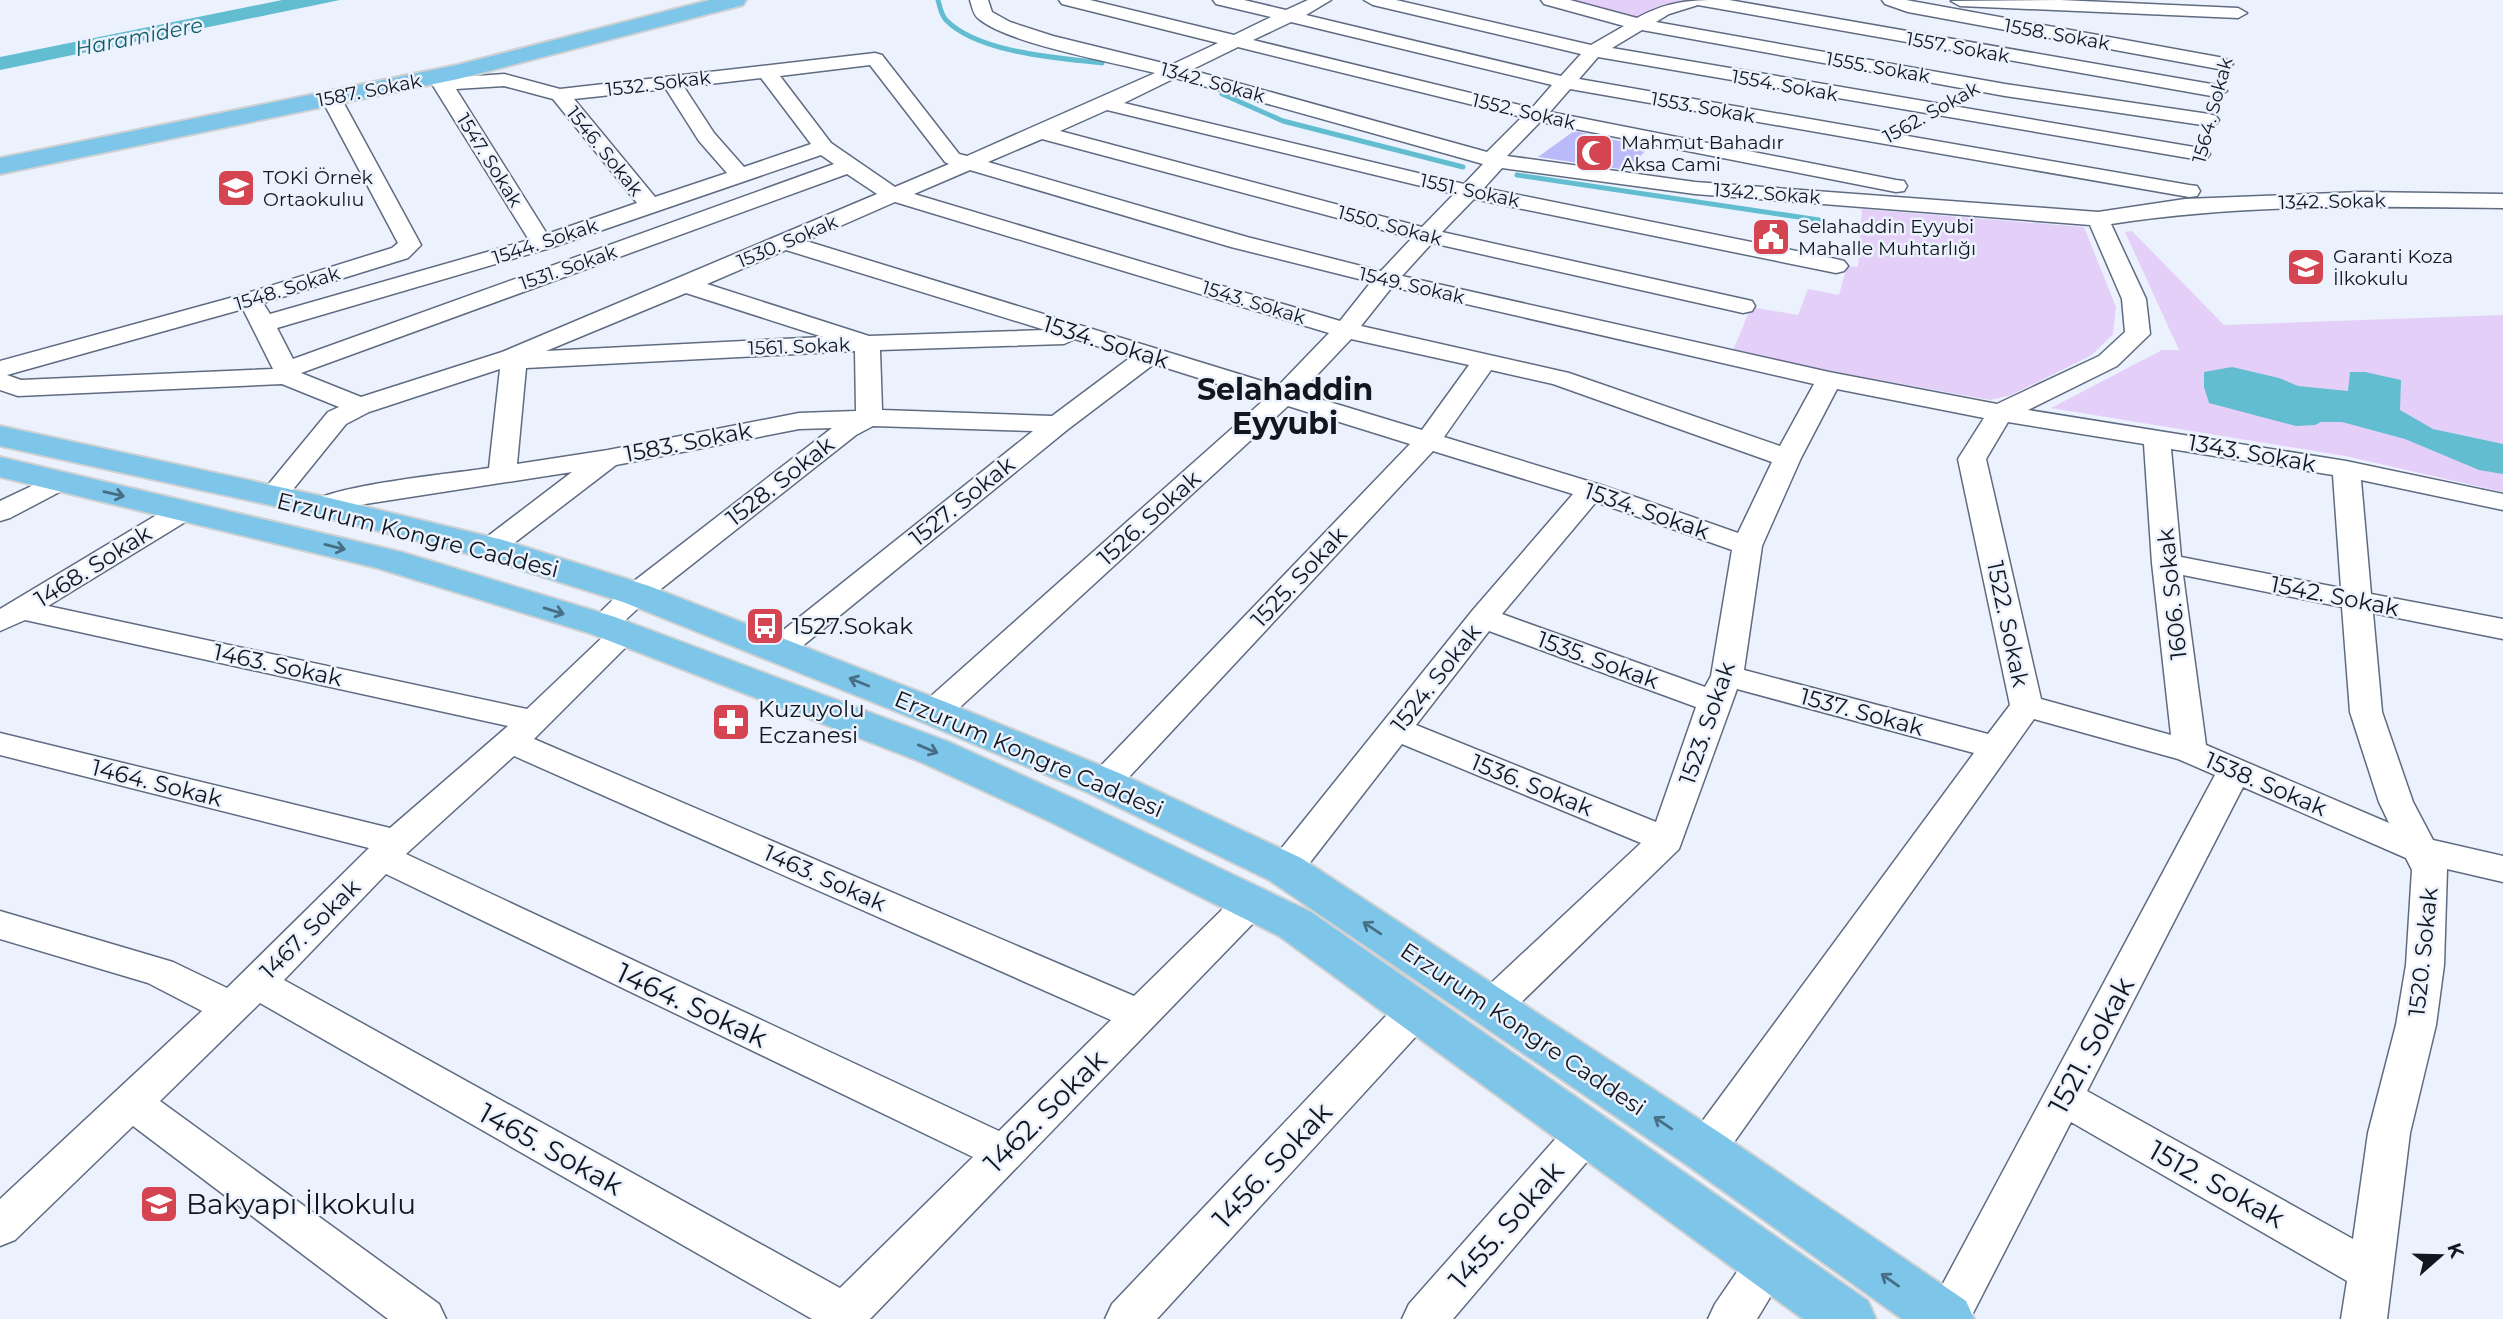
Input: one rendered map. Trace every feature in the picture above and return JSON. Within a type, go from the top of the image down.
[{"type":"main road","name":"1587. Sokak","points":[[0,155],[491,54],[688,0]]},
{"type":"main road","name":"1587. Sokak","points":[[0,166],[331,98],[440,80],[735,0]]},
{"type":"main road","name":"Erzurum Kongre Caddesi","points":[[0,436],[321,506],[490,548],[636,594],[934,712],[1104,783],[1285,869],[1705,1150],[1947,1319]]},
{"type":"main road","name":"Erzurum Kongre Caddesi","points":[[0,467],[388,560],[613,630],[935,752],[1066,812],[1295,924],[1768,1265],[1848,1319]]},
{"type":"street","name":"1342. Sokak","points":[[979,0],[984,15],[1004,26],[1497,160],[1695,188],[2098,219],[2187,198],[2503,201]]},
{"type":"street","name":"1552. Sokak","points":[[1068,0],[1536,115],[1851,162],[2024,213]]},
{"type":"street","name":"1553. Sokak","points":[[1222,0],[1566,83],[1884,138],[2187,198]]},
{"type":"street","name":"1530. Sokak","points":[[272,497],[337,418],[360,406],[513,359],[1105,104],[1322,0]]},
{"type":"street","name":"1554. Sokak","points":[[1373,0],[1594,51],[1933,111],[2200,154]]},
{"type":"street","name":"1555. Sokak","points":[[1550,0],[1639,24],[1978,85],[2209,120]]},
{"type":"street","name":"1526. Sokak","points":[[934,712],[1283,396],[1345,330],[1386,279],[1429,236],[1497,160],[1497,152],[1536,115],[1594,51],[1663,10],[1698,0]]},
{"type":"street","name":"1557. Sokak","points":[[1698,0],[2217,91]]},
{"type":"street","name":"1558. Sokak","points":[[1891,0],[1908,7],[2224,64]]},
{"type":"street","points":[[1927,0],[2133,4],[2124,46]]},
{"type":"street","name":"1564. Sokak","points":[[2133,4],[2238,13],[2187,198]]},
{"type":"street","name":"1532. Sokak","points":[[440,80],[504,80],[560,95],[875,59]]},
{"type":"street","name":"1549. Sokak","points":[[875,59],[952,158],[966,163],[1239,242],[1386,279],[1829,380],[2000,413]]},
{"type":"street","name":"1562. Sokak","points":[[1851,162],[1884,138],[1978,85],[2017,73],[2026,59]]},
{"type":"street","name":"1543. Sokak","points":[[766,71],[824,147],[877,186],[894,195],[1345,330],[1560,377],[1787,458]]},
{"type":"street","name":"1547. Sokak","points":[[440,80],[542,243]]},
{"type":"street","points":[[671,82],[706,137],[739,174]]},
{"type":"street","name":"1546. Sokak","points":[[560,95],[650,206]]},
{"type":"street","name":"1548. Sokak","points":[[0,369],[250,300],[400,253],[411,245],[331,98]]},
{"type":"street","name":"1551. Sokak","points":[[1105,104],[1468,191],[1836,265]]},
{"type":"street","name":"1550. Sokak","points":[[1040,132],[1429,236],[1744,306]]},
{"type":"street","name":"1544. Sokak","points":[[263,324],[542,243],[824,147]]},
{"type":"street","name":"1531. Sokak","points":[[0,381],[18,388],[285,373],[850,166]]},
{"type":"street","points":[[2000,413],[2108,361],[2138,334],[2134,299],[2098,219]]},
{"type":"street","name":"1534. Sokak","points":[[785,242],[1591,491],[1747,546]]},
{"type":"street","points":[[685,285],[867,344],[869,418]]},
{"type":"street","points":[[250,300],[285,373],[360,406]]},
{"type":"street","name":"1561. Sokak","points":[[513,359],[1088,336]]},
{"type":"street","name":"1527. Sokak","points":[[778,650],[1058,424],[1149,356]]},
{"type":"street","points":[[502,472],[513,359]]},
{"type":"street","name":"1525. Sokak","points":[[1104,783],[1427,442],[1484,362]]},
{"type":"street","name":"1523. Sokak","points":[[1490,1008],[1667,840],[1720,689],[1747,546],[1787,458],[1829,380]]},
{"type":"street","name":"1343. Sokak","points":[[2000,413],[2346,469],[2503,502]]},
{"type":"street","name":"1522. Sokak","points":[[1705,1150],[2026,706],[1972,459],[2000,413]]},
{"type":"street","name":"1583. Sokak","points":[[321,506],[341,499],[502,472],[608,458],[799,421],[869,418],[1058,424]]},
{"type":"street","name":"1528. Sokak","points":[[613,630],[636,594],[846,429],[869,418]]},
{"type":"street","name":"1606. Sokak","points":[[2157,437],[2167,563],[2190,751]]},
{"type":"street","points":[[490,548],[608,458]]},
{"type":"street","name":"1520. Sokak","points":[[2346,469],[2366,712],[2396,802],[2430,870],[2426,965],[2416,1025],[2389,1133],[2364,1319]]},
{"type":"street","points":[[0,512],[59,481]]},
{"type":"street","name":"1524. Sokak","points":[[1285,869],[1483,618],[1591,491]]},
{"type":"street","name":"1468. Sokak","points":[[11,616],[185,510]]},
{"type":"street","name":"1542. Sokak","points":[[2167,563],[2503,629]]},
{"type":"street","name":"1463. Sokak","points":[[11,616],[523,731],[1139,1015]]},
{"type":"street","name":"1535. Sokak","points":[[1483,618],[1720,689]]},
{"type":"street","name":"1467. Sokak","points":[[0,1227],[244,995],[389,850],[523,731],[613,630]]},
{"type":"street","name":"1537. Sokak","points":[[1720,689],[1998,748]]},
{"type":"street","name":"1538. Sokak","points":[[2026,706],[2190,751],[2420,850],[2503,869]]},
{"type":"street","name":"1536. Sokak","points":[[1396,729],[1667,840]]},
{"type":"street","name":"1464. Sokak","points":[[0,744],[389,850],[1004,1152]]},
{"type":"street","name":"1521. Sokak","points":[[1947,1319],[2235,770]]},
{"type":"street","name":"1462. Sokak","points":[[842,1317],[1251,902]]},
{"type":"street","name":"1465. Sokak","points":[[0,925],[244,995],[842,1317]]},
{"type":"street","name":"1456. Sokak","points":[[1128,1319],[1416,1010]]},
{"type":"street","name":"1512. Sokak","points":[[2064,1098],[2370,1271]]},
{"type":"street","points":[[130,1101],[424,1319]]},
{"type":"street","name":"1455. Sokak","points":[[1425,1319],[1587,1132]]},
{"type":"street","points":[[1731,1319],[1768,1265]]},
{"type":"shaded area","points":[[1562,0],[1689,0],[1637,19]]},
{"type":"shaded area","points":[[1862,209],[2084,227],[2116,307],[2113,334],[2092,355],[2011,395],[1990,400],[1732,353],[1751,307],[1798,315],[1808,289],[1839,295],[1847,266],[1858,267]]},
{"type":"shaded area","points":[[2132,231],[2224,325],[2503,315],[2503,492],[2345,456],[2051,408],[2162,350],[2179,350],[2125,232]]},
{"type":"water","name":"Haramidere","points":[[282,0],[340,0],[0,70],[0,57]]},
{"type":"water","points":[[2232,367],[2279,378],[2298,386],[2348,391],[2350,372],[2365,372],[2401,380],[2400,410],[2433,429],[2503,444],[2503,474],[2479,470],[2405,439],[2342,422],[2296,426],[2209,403],[2204,387],[2204,372]]},
{"type":"building","name":"Mahmut Bahadır Aksa Cami","points":[[1574,131],[1648,148],[1627,170],[1538,157]]},
{"type":"waterway","points":[[938,0],[946,20],[978,40],[1020,52],[1102,63]]},
{"type":"waterway","points":[[1222,94],[1283,121],[1463,167]]},
{"type":"waterway","points":[[1517,175],[1819,220]]},
{"type":"place","name":"Mahmut Bahadır Aksa Cami","points":[[1594,153]]},
{"type":"place","name":"TOKİ Örnek Ortaokulıu","points":[[236,188]]},
{"type":"place","name":"Selahaddin Eyyubi Mahalle Muhtarlığı","points":[[1771,237]]},
{"type":"place","name":"Garanti Koza İlkokulu","points":[[2306,267]]},
{"type":"place","name":"1527.Sokak","points":[[765,626]]},
{"type":"place","name":"Kuzuyolu Eczanesi","points":[[731,722]]},
{"type":"place","name":"Bakyapı İlkokulu","points":[[159,1204]]},
{"type":"district","name":"Selahaddin Eyyubi","points":[[1285,407]]}]
